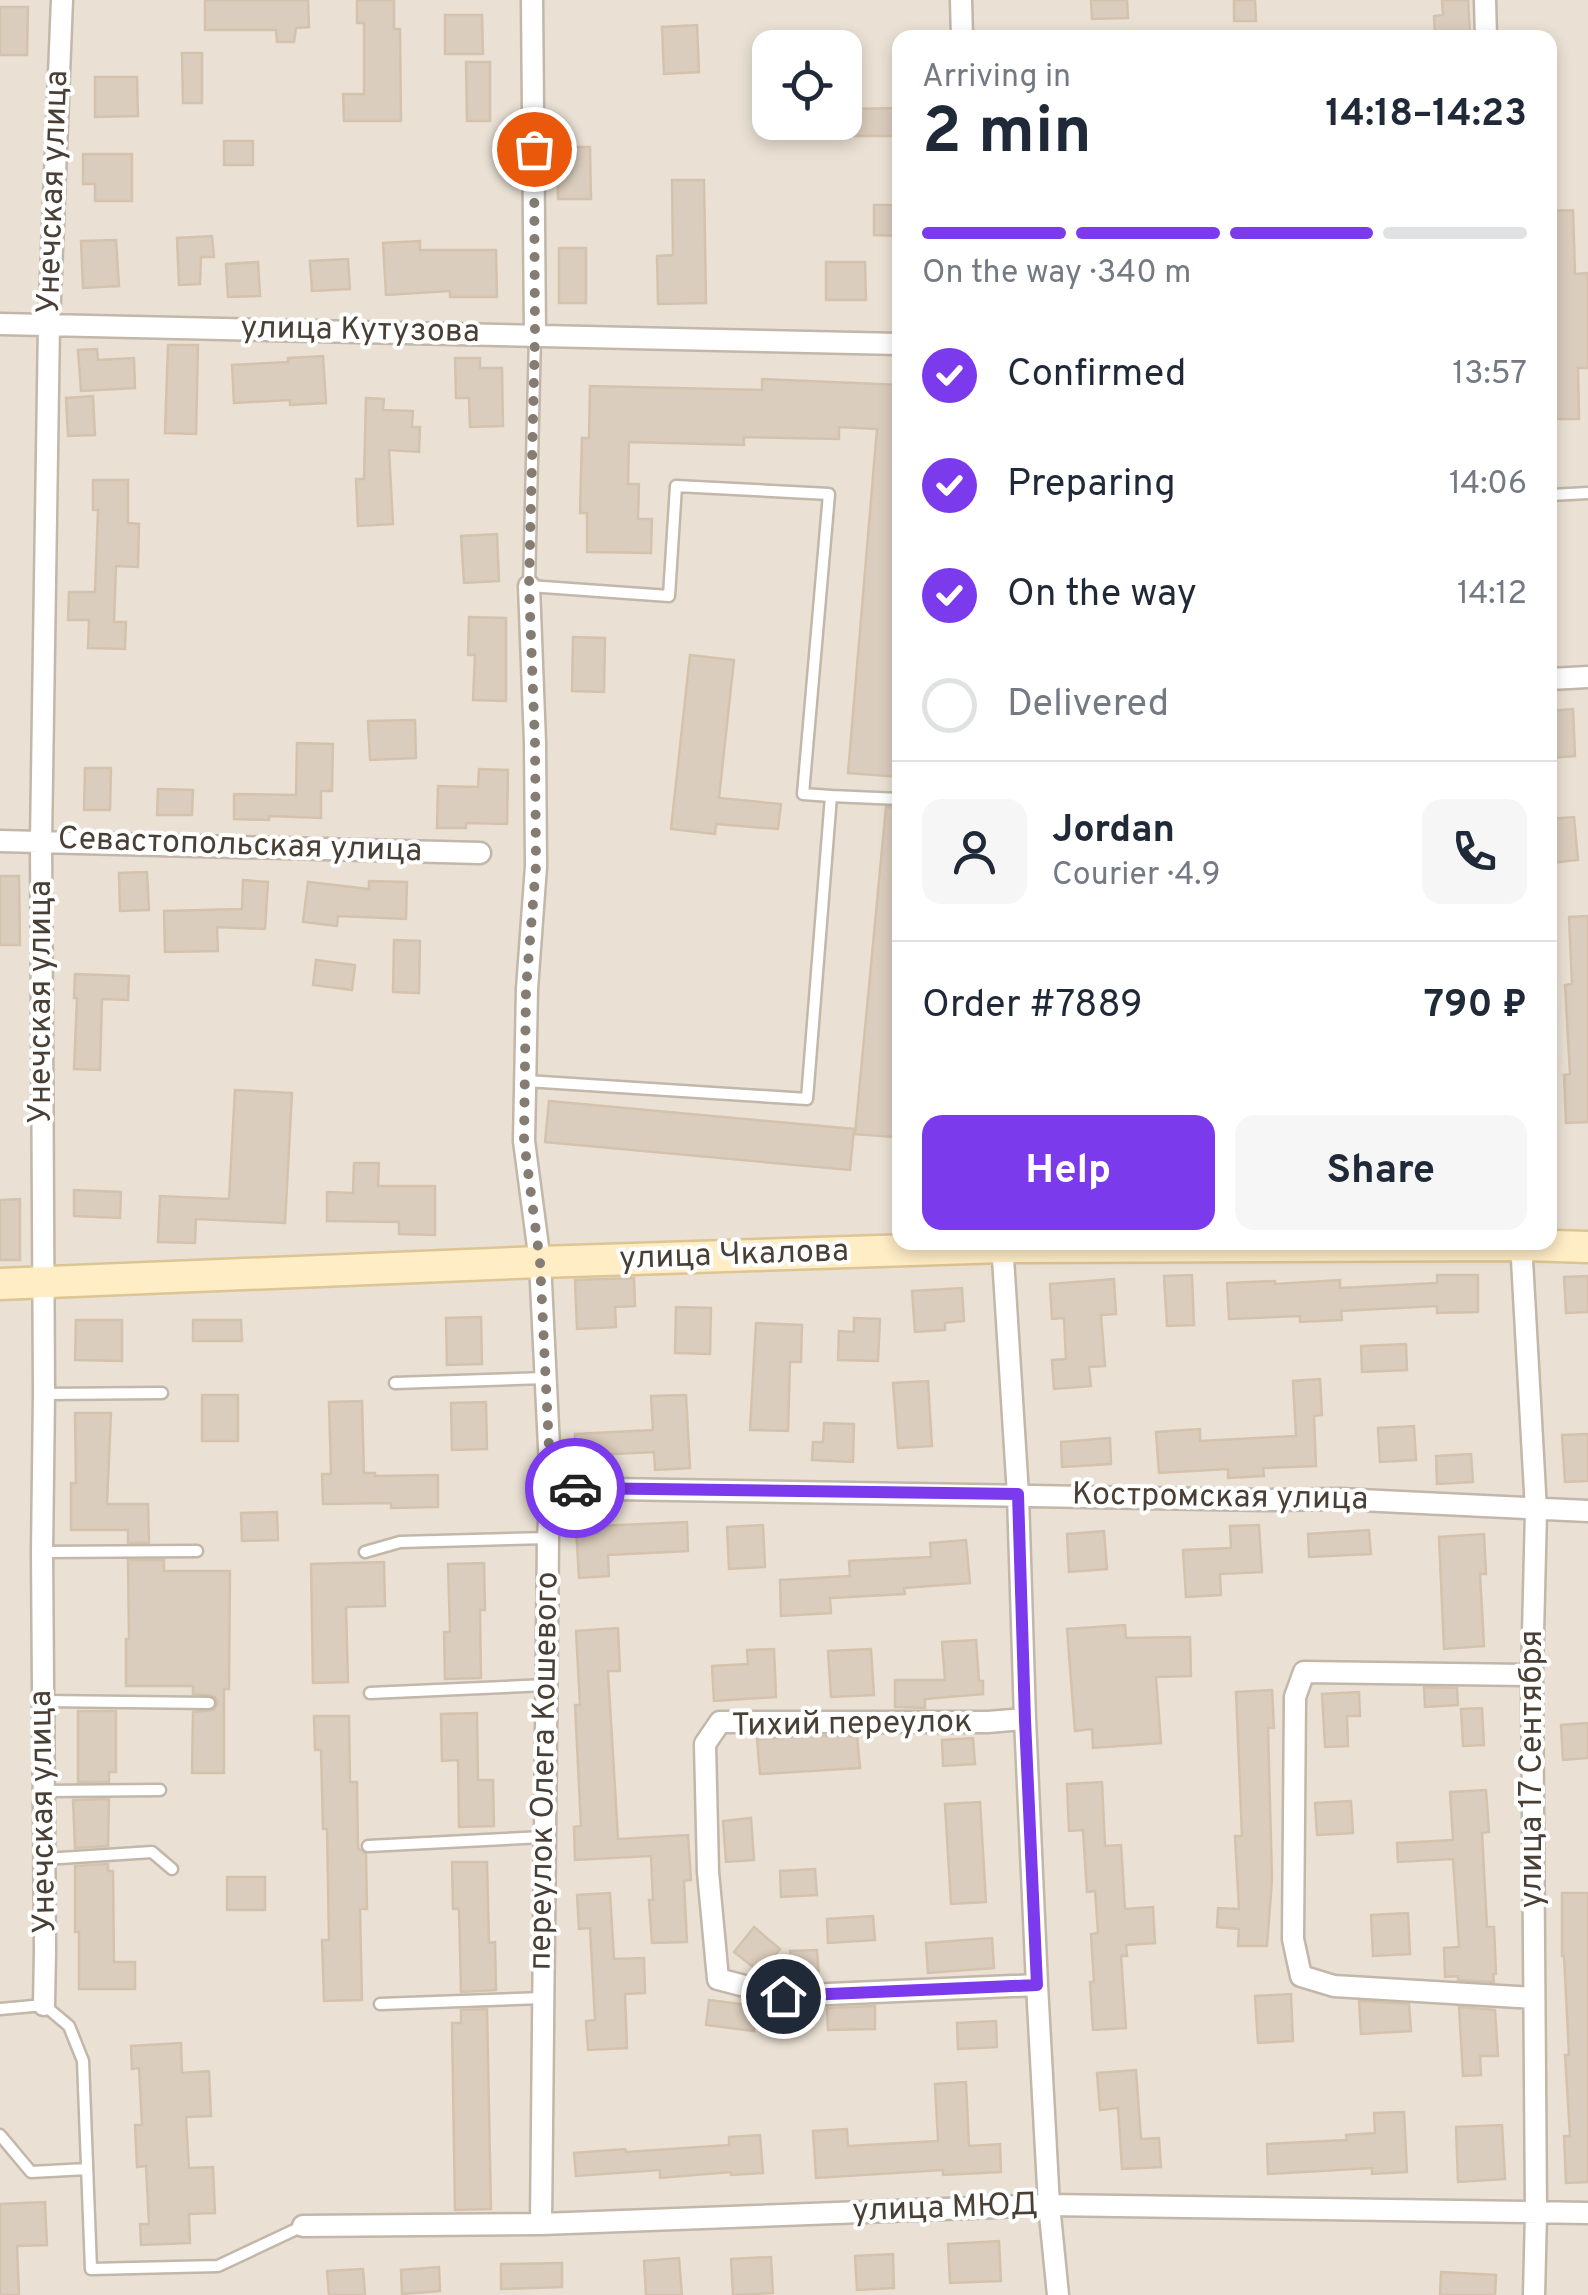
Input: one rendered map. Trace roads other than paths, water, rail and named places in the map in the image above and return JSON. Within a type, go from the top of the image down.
[{"type":"street","name":"Унечская улица","points":[[44,2005],[41,841],[49,324],[62,0]]},
{"type":"street","name":"переулок Олега Кошевого","points":[[532,0],[535,335]]},
{"type":"street","points":[[961,0],[962,30]]},
{"type":"street","points":[[1485,0],[1486,30]]},
{"type":"street","name":"улица Кутузова","points":[[0,324],[892,344]]},
{"type":"street","name":"переулок Олега Кошевого","points":[[529,586],[536,866],[526,989],[524,1141],[540,1262],[551,1488],[540,2224]]},
{"type":"street","points":[[1557,679],[1588,677]]},
{"type":"street","name":"Севастопольская улица","points":[[0,841],[480,853]]},
{"type":"street","name":"улица Чкалова","points":[[1557,1246],[1588,1248]]},
{"type":"street","name":"улица Чкалова","points":[[0,1284],[892,1249]]},
{"type":"street","points":[[1003,1250],[1018,1494],[1037,1985],[1058,2295]]},
{"type":"street","name":"улица 17 Сентября","points":[[1521,1250],[1536,1510],[1532,1675],[1534,2295]]},
{"type":"street","name":"Костромская улица","points":[[551,1488],[1338,1499],[1588,1511]]},
{"type":"street","points":[[1532,1675],[1304,1672],[1295,1697],[1293,1939],[1301,1976],[1334,1986],[1533,1998]]},
{"type":"street","name":"Тихий переулок","points":[[1025,1720],[720,1722],[705,1744],[708,1872],[718,1979],[783,1996],[1037,1985]]},
{"type":"street","name":"улица МЮД","points":[[303,2226],[540,2224],[1050,2205],[1588,2213]]},
{"type":"lane","name":"переулок Олега Кошевого","points":[[529,586],[535,335]]},
{"type":"lane","points":[[529,586],[669,596],[676,486],[829,494],[803,794],[892,798]]},
{"type":"lane","points":[[1557,495],[1588,493]]},
{"type":"lane","points":[[525,1080],[807,1099],[831,796]]},
{"type":"lane","points":[[394,1383],[545,1378]]},
{"type":"lane","points":[[44,1394],[162,1393]]},
{"type":"lane","points":[[366,1552],[400,1542],[548,1538]]},
{"type":"lane","points":[[42,1552],[197,1551]]},
{"type":"lane","points":[[370,1693],[546,1685]]},
{"type":"lane","points":[[43,1701],[209,1703]]},
{"type":"lane","points":[[43,1791],[160,1790]]},
{"type":"lane","points":[[368,1846],[544,1838]]},
{"type":"lane","points":[[45,1859],[152,1852],[172,1869]]},
{"type":"lane","points":[[380,2004],[542,1998]]},
{"type":"lane","points":[[0,2008],[44,2005],[69,2026],[83,2061],[91,2269],[218,2266],[303,2226]]},
{"type":"lane","points":[[0,2136],[31,2172],[87,2169]]}]
